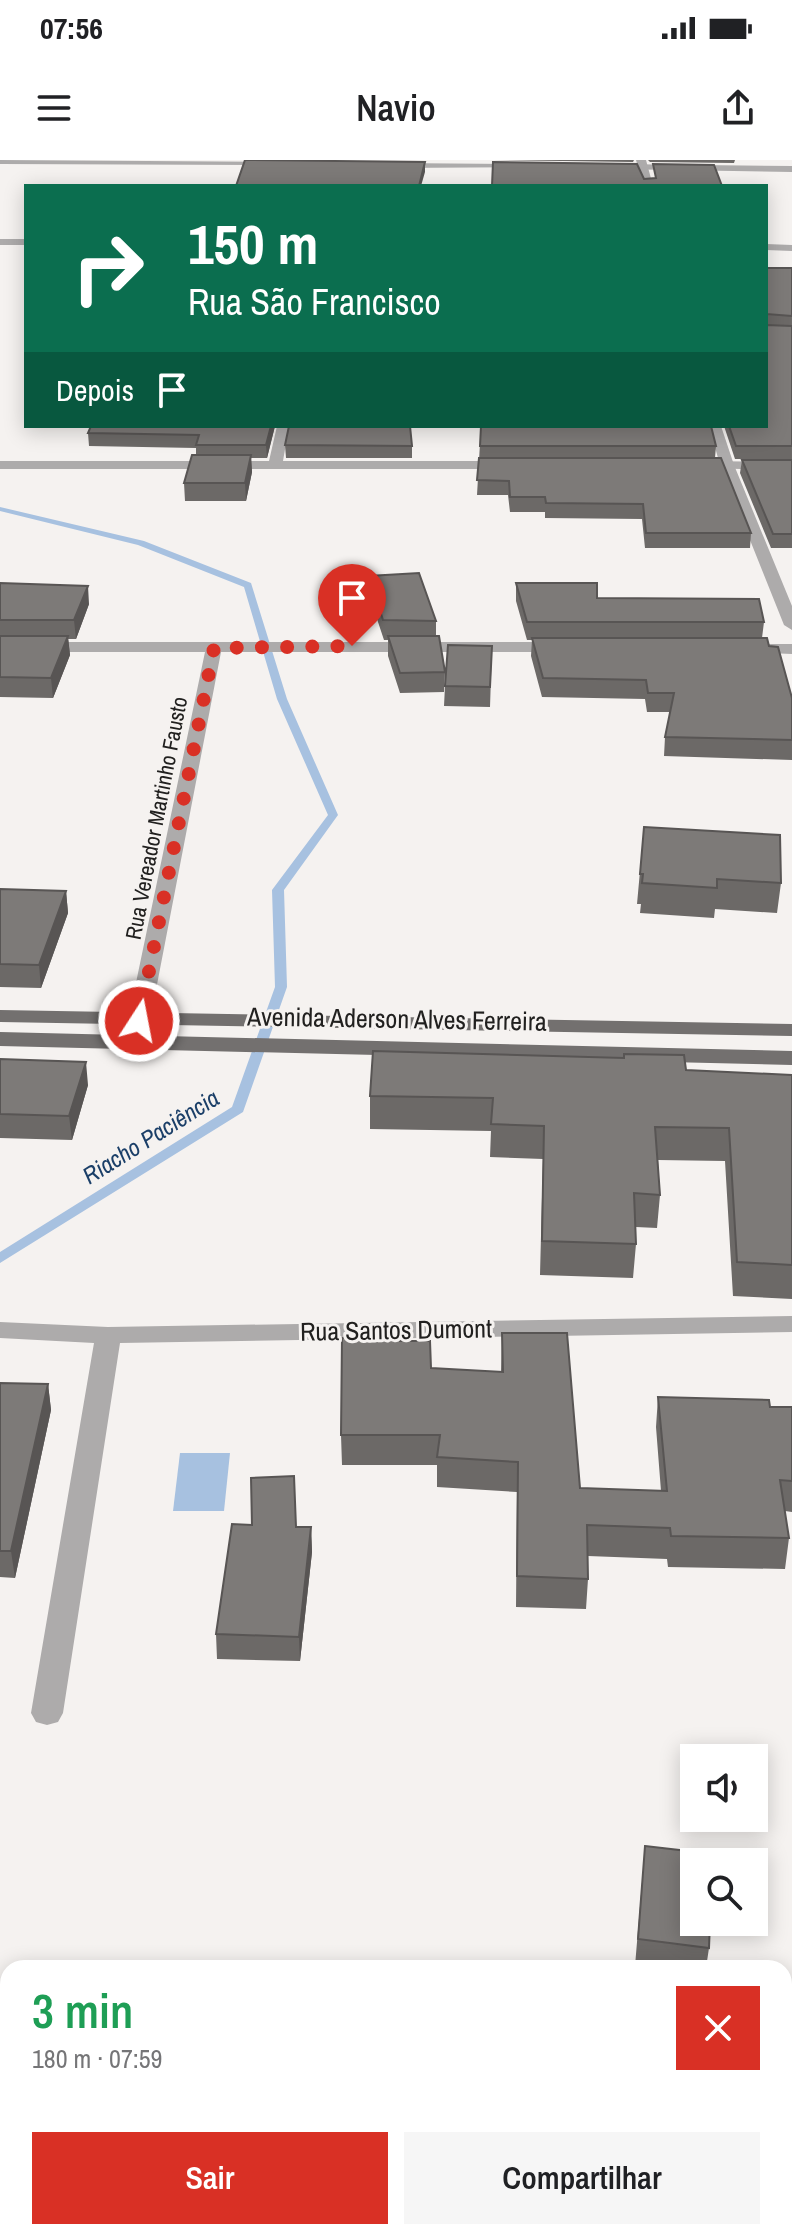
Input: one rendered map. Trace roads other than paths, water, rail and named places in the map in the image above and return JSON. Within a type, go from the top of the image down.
[{"type":"main road","name":"Avenida Aderson Alves Ferreira","points":[[0,1016],[139,1021],[792,1030]]},
{"type":"main road","name":"Avenida Aderson Alves Ferreira","points":[[0,1039],[792,1058]]},
{"type":"street","points":[[0,161],[291,165]]},
{"type":"street","points":[[642,164],[647,184]]},
{"type":"street","points":[[596,167],[642,164],[792,169]]},
{"type":"street","points":[[381,166],[535,167]]},
{"type":"street","points":[[0,242],[24,242]]},
{"type":"street","points":[[768,247],[792,248]]},
{"type":"street","points":[[275,465],[283,428]]},
{"type":"street","points":[[716,428],[727,465],[792,625]]},
{"type":"street","points":[[0,465],[524,465]]},
{"type":"street","points":[[680,465],[792,466]]},
{"type":"street","points":[[0,647],[572,647]]},
{"type":"street","name":"Rua Vereador Martinho Fausto","points":[[129,1042],[139,1021],[214,648]]},
{"type":"street","points":[[729,648],[792,649]]},
{"type":"street","name":"Rua Santos Dumont","points":[[0,1330],[108,1335],[792,1324]]},
{"type":"street","points":[[47,1713],[108,1335]]},
{"type":"water","points":[[180,1453],[230,1453],[224,1511],[173,1511]]},
{"type":"waterway","name":"Riacho Paciência","points":[[0,509],[141,543],[248,585],[282,699],[333,815],[278,890],[281,987],[238,1109],[0,1258]]}]
